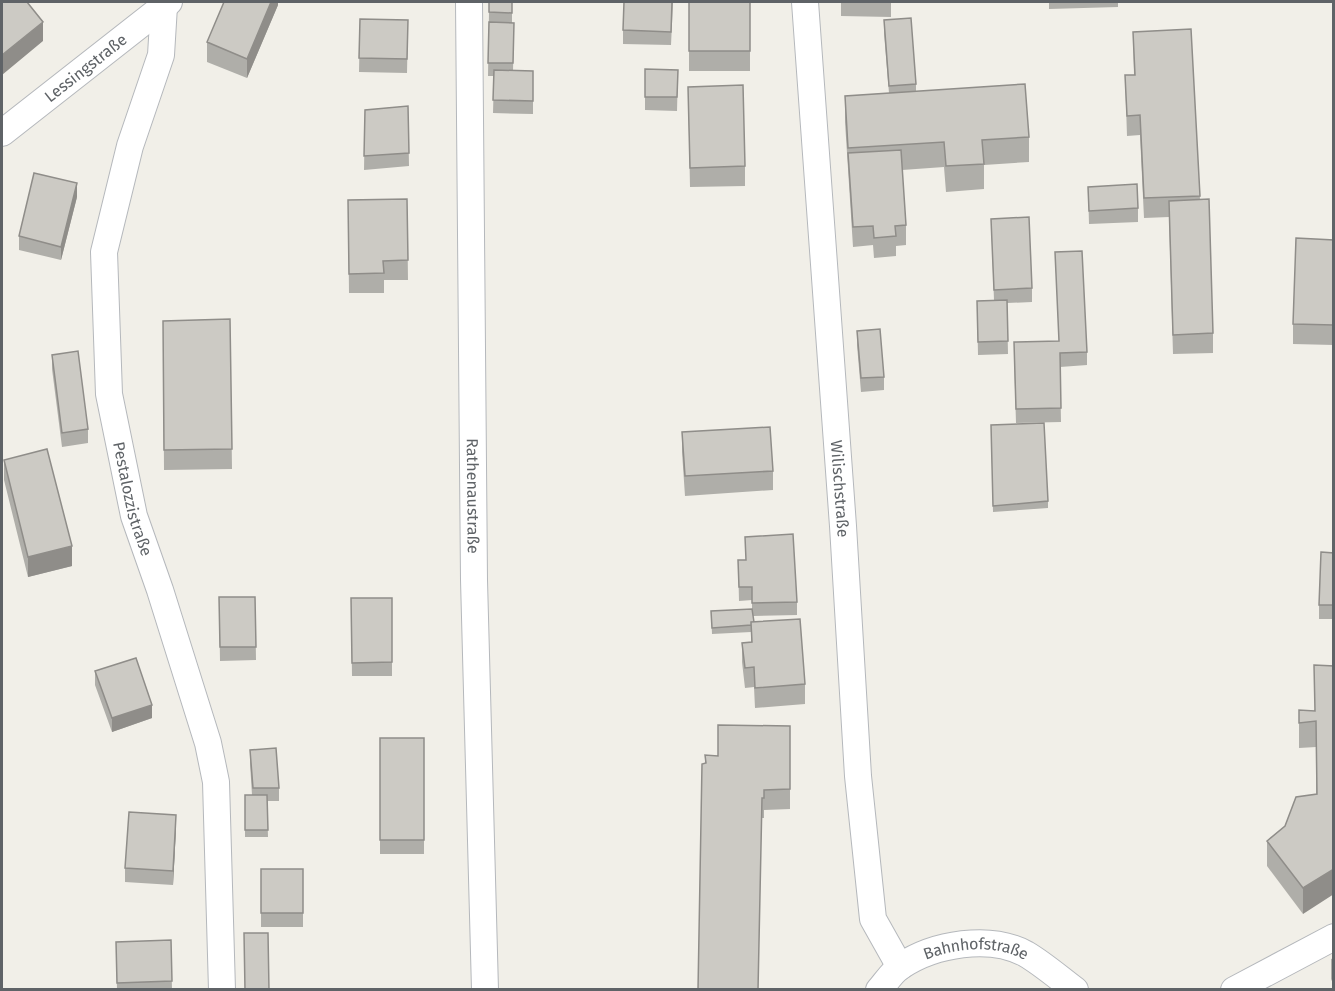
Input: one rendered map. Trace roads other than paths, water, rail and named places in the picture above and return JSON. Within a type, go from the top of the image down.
[{"type":"street","name":"Rathenaustraße","points":[[470,2],[474,580],[485,990]]},
{"type":"street","name":"Wilischstraße","points":[[805,2],[843,526],[858,776],[873,919],[900,967]]},
{"type":"street","name":"Lessingstraße","points":[[2,133],[166,4]]},
{"type":"street","name":"Pestalozzistraße","points":[[166,4],[161,55],[130,146],[104,252],[109,394],[134,516],[208,743],[216,782],[222,990]]},
{"type":"street","points":[[1234,990],[1334,937]]},
{"type":"street","name":"Bahnhofstraße","points":[[879,990],[900,967],[932,950],[970,943],[1000,946],[1025,953],[1075,990]]}]
